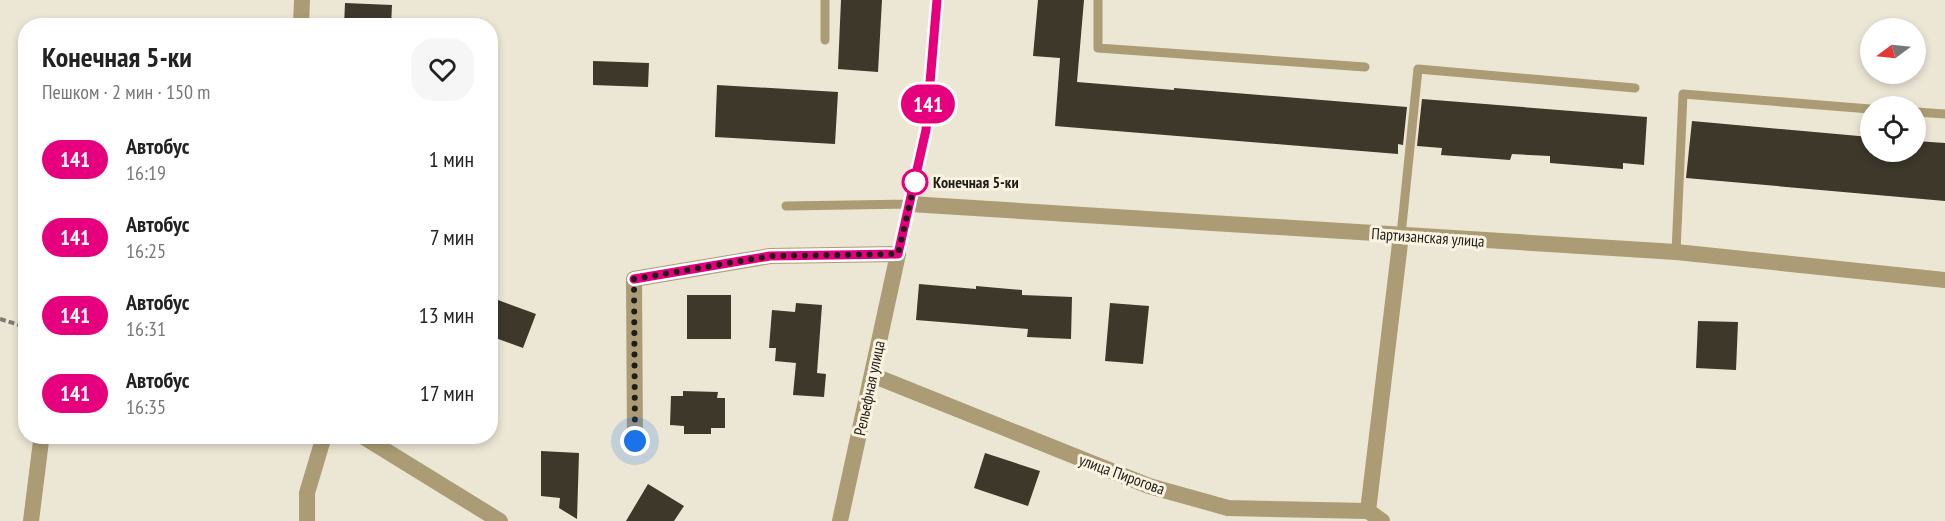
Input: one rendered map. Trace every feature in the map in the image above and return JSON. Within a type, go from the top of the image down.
[{"type":"street","points":[[301,18],[302,0]]},
{"type":"street","name":"Партизанская улица","points":[[910,204],[1676,252],[1945,280]]},
{"type":"street","points":[[1382,521],[1368,511],[1401,235]]},
{"type":"street","points":[[635,441],[634,279],[770,256],[898,254]]},
{"type":"street","name":"Рельефная улица","points":[[840,521],[898,254]]},
{"type":"street","name":"улица Пирогова","points":[[872,375],[1160,490],[1228,508],[1368,511]]},
{"type":"street","points":[[31,521],[41,444]]},
{"type":"street","points":[[307,521],[307,493],[322,444]]},
{"type":"street","points":[[375,444],[500,521]]},
{"type":"lane","points":[[825,0],[825,40]]},
{"type":"lane","points":[[898,254],[926,130],[937,0]]},
{"type":"lane","points":[[1098,0],[1098,48],[1365,67]]},
{"type":"lane","points":[[1401,235],[1418,69],[1635,88]]},
{"type":"lane","points":[[1676,252],[1683,94],[1860,108]]},
{"type":"lane","points":[[1926,113],[1945,114]]},
{"type":"lane","points":[[786,206],[910,204]]},
{"type":"path","points":[[0,319],[18,325]]},
{"type":"building","points":[[841,0],[882,0],[878,72],[838,69]]},
{"type":"building","points":[[1038,0],[1084,0],[1077,82],[1407,107],[1403,145],[1398,144],[1398,154],[1055,126],[1060,58],[1033,56]]},
{"type":"building","points":[[345,3],[392,5],[391,18],[344,18]]},
{"type":"building","points":[[593,61],[649,63],[648,87],[593,85]]},
{"type":"building","points":[[717,85],[838,92],[835,144],[715,137]]},
{"type":"building","points":[[1422,99],[1647,117],[1644,165],[1623,163],[1623,169],[1550,163],[1550,156],[1512,154],[1510,160],[1441,155],[1442,148],[1417,146]]},
{"type":"building","points":[[1692,121],[1860,136],[1860,162],[1926,162],[1926,142],[1945,143],[1945,201],[1686,178]]},
{"type":"building","points":[[919,284],[976,289],[976,286],[1022,290],[1022,295],[1072,297],[1071,339],[1027,337],[1028,329],[916,320]]},
{"type":"building","points":[[687,295],[731,295],[731,339],[687,339]]},
{"type":"building","points":[[498,300],[536,314],[523,348],[498,339]]},
{"type":"building","points":[[796,303],[822,305],[817,373],[826,374],[824,397],[793,395],[796,363],[775,361],[776,348],[769,348],[772,310],[795,312]]},
{"type":"building","points":[[1110,303],[1149,306],[1143,364],[1105,361]]},
{"type":"building","points":[[1698,321],[1738,322],[1736,370],[1696,368]]},
{"type":"building","points":[[683,391],[718,392],[717,398],[725,398],[725,428],[711,428],[711,434],[684,434],[684,426],[670,425],[671,396],[683,396]]},
{"type":"building","points":[[541,451],[579,453],[577,519],[559,508],[560,498],[541,496]]},
{"type":"building","points":[[985,453],[1040,471],[1028,506],[974,488]]},
{"type":"building","points":[[648,484],[684,506],[674,521],[626,521]]},
{"type":"bus line","name":"141","points":[[634,279],[770,256],[898,254],[926,130],[937,0]]},
{"type":"place","name":"Конечная 5-ки","points":[[915,182]]},
{"type":"route","points":[[635,441],[634,279],[770,256],[898,254],[915,182]]}]
